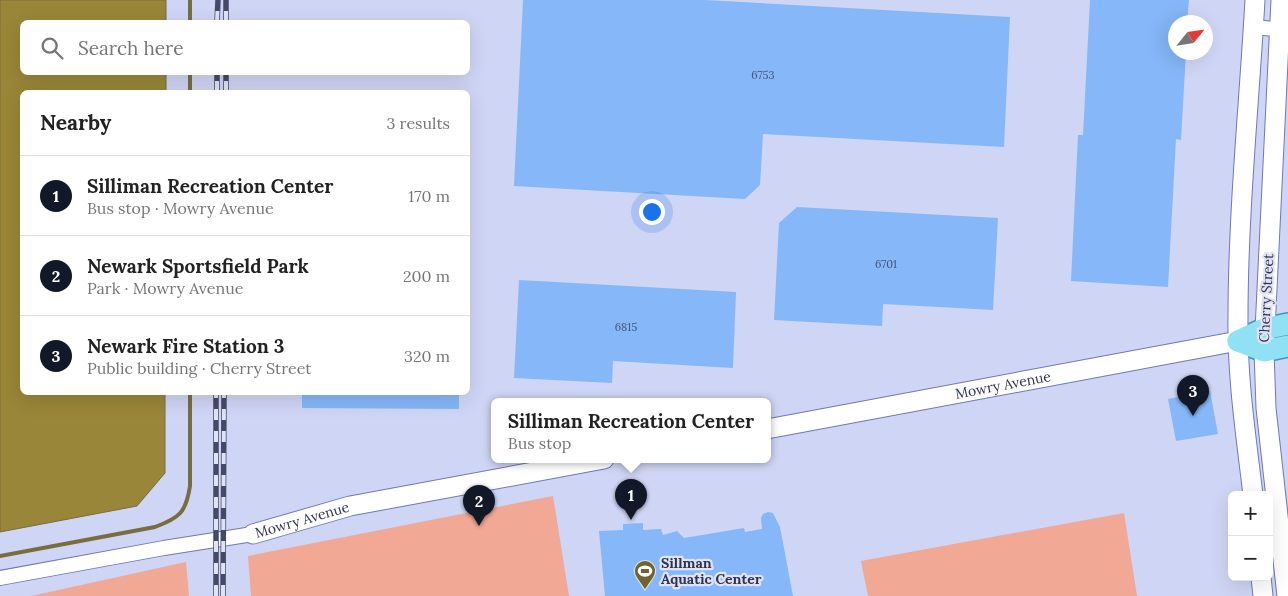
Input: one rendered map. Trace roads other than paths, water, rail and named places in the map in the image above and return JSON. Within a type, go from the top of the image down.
[{"type":"main road","name":"Cherry Street","points":[[1252,491],[1238,341],[1240,231],[1255,0]]},
{"type":"main road","name":"Cherry Street","points":[[1281,0],[1284,29],[1264,350],[1266,408],[1287,596]]},
{"type":"main road","name":"Mowry Avenue","points":[[771,428],[1238,341],[1264,329],[1288,324]]},
{"type":"main road","name":"Mowry Avenue","points":[[1238,341],[1264,350],[1288,346]]},
{"type":"main road","name":"Mowry Avenue","points":[[253,534],[350,506],[582,463]]},
{"type":"main road","points":[[1261,581],[1263,596]]},
{"type":"street","points":[[1253,27],[1284,29]]},
{"type":"street","name":"Mowry Avenue","points":[[0,578],[253,534]]},
{"type":"waterway","points":[[190,0],[190,20]]},
{"type":"waterway","points":[[190,75],[190,90]]},
{"type":"waterway","points":[[0,556],[155,527],[176,517],[186,503],[190,486],[190,395]]},
{"type":"railway","points":[[217,20],[218,0]]},
{"type":"railway","points":[[226,0],[226,20]]},
{"type":"railway","points":[[217,75],[217,90]]},
{"type":"railway","points":[[226,75],[226,90]]},
{"type":"railway","points":[[216,395],[216,596]]},
{"type":"railway","points":[[223,596],[224,395]]},
{"type":"place","name":"Newark Fire Station 3","points":[[1193,416]]},
{"type":"place","name":"Silliman Recreation Center","points":[[631,520]]},
{"type":"place","name":"Newark Sportsfield Park","points":[[479,526]]},
{"type":"place","name":"Sillman Aquatic Center","points":[[645,590]]}]
